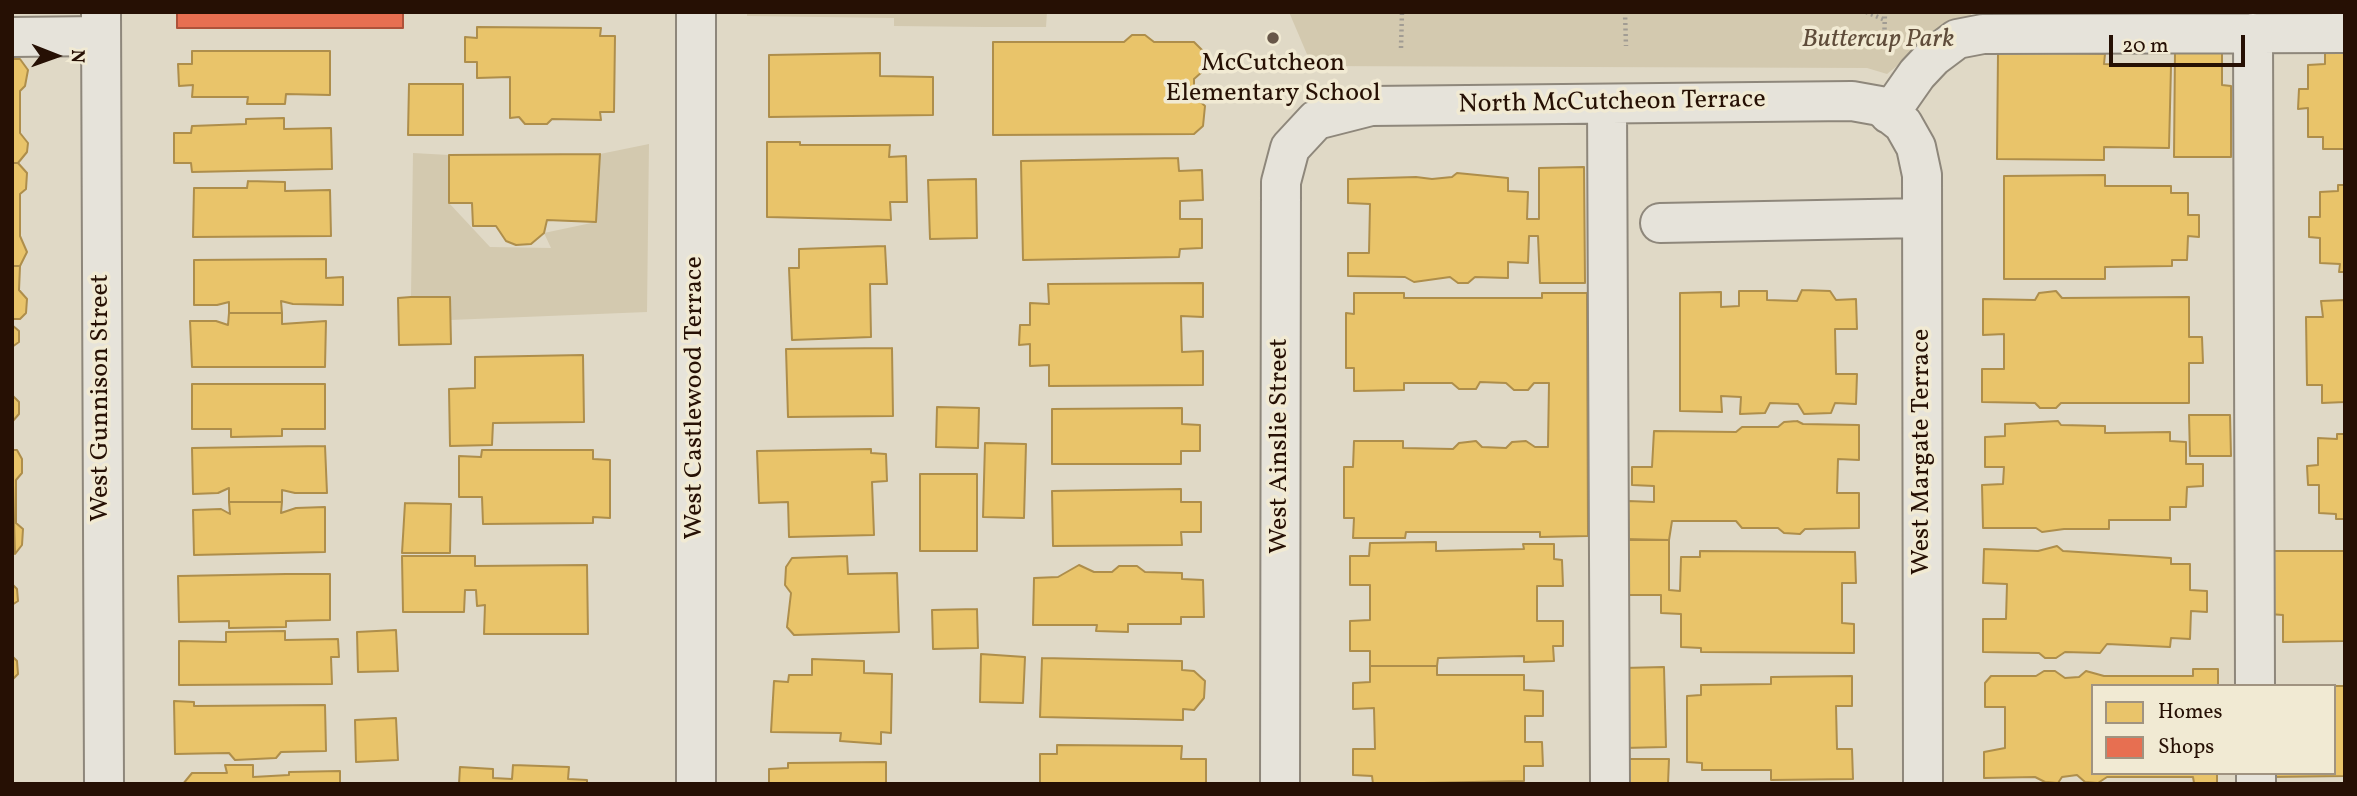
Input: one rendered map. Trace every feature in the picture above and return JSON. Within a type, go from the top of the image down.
[{"type":"street","name":"West Castlewood Terrace","points":[[696,12],[696,784]]},
{"type":"street","points":[[12,37],[101,24]]},
{"type":"street","name":"West Gunnison Street","points":[[101,24],[104,784]]},
{"type":"street","points":[[2253,33],[2255,684]]},
{"type":"street","points":[[1896,119],[1917,74],[1958,39],[1983,34],[2345,33]]},
{"type":"street","name":"North McCutcheon Terrace","points":[[1315,120],[1371,106],[1852,101],[1880,106],[1896,119]]},
{"type":"street","points":[[1607,104],[1609,784]]},
{"type":"street","name":"West Margate Terrace","points":[[1896,119],[1916,147],[1922,175],[1923,784]]},
{"type":"street","name":"West Ainslie Street","points":[[1280,784],[1281,181],[1290,148],[1315,120]]},
{"type":"street","points":[[1660,223],[1922,218]]},
{"type":"path","points":[[1401,48],[1402,12]]},
{"type":"path","points":[[1625,12],[1626,46]]},
{"type":"path","points":[[1866,12],[1885,20]]},
{"type":"path","points":[[1884,50],[1885,12]]},
{"type":"green space","points":[[747,12],[1047,12],[1046,27],[985,27],[894,26],[894,18],[747,16]]},
{"type":"green space","name":"Buttercup Park","points":[[1289,12],[1971,12],[1971,16],[1945,27],[1887,74],[1867,68],[1312,66]]},
{"type":"green space","points":[[649,144],[647,312],[450,320],[450,297],[411,297],[413,153],[449,155],[449,203],[490,247],[551,248],[544,233],[596,222],[600,154]]},
{"type":"building: Homes","points":[[477,27],[601,28],[600,36],[615,36],[614,112],[600,112],[601,120],[552,119],[547,124],[525,124],[519,117],[510,118],[510,77],[477,78],[477,62],[465,62],[465,37],[477,38]]},
{"type":"building: Homes","points":[[1132,35],[1145,35],[1154,42],[1194,42],[1204,52],[1203,71],[1194,79],[1194,96],[1205,106],[1203,126],[1194,134],[993,135],[993,42],[1124,42]]},
{"type":"building: Homes","points":[[192,51],[330,51],[330,95],[286,94],[285,104],[247,104],[248,97],[192,97],[193,85],[179,86],[178,64],[192,64]]},
{"type":"building: Homes","points":[[2175,51],[2222,51],[2222,85],[2231,86],[2231,157],[2174,157]]},
{"type":"building: Homes","points":[[1998,52],[2105,54],[2104,64],[2171,66],[2169,148],[2104,147],[2104,160],[1997,159]]},
{"type":"building: Homes","points":[[880,53],[880,76],[933,77],[933,115],[769,117],[769,55]]},
{"type":"building: Homes","points":[[2325,53],[2345,53],[2345,149],[2323,149],[2323,137],[2308,137],[2308,108],[2298,109],[2299,89],[2308,89],[2308,65],[2325,64]]},
{"type":"building: Homes","points":[[12,59],[20,59],[28,70],[25,86],[20,91],[20,133],[28,143],[27,152],[18,163],[12,163]]},
{"type":"building: Homes","points":[[409,84],[463,84],[463,135],[408,135]]},
{"type":"building: Homes","points":[[284,118],[284,129],[331,128],[332,169],[192,172],[191,163],[174,163],[174,133],[191,133],[192,126],[246,124],[246,119]]},
{"type":"building: Homes","points":[[767,142],[800,142],[800,145],[890,145],[889,157],[906,156],[907,202],[890,202],[891,220],[767,217]]},
{"type":"building: Homes","points":[[600,154],[596,222],[547,220],[544,233],[531,244],[516,245],[506,241],[496,226],[473,226],[472,203],[449,203],[449,155]]},
{"type":"building: Homes","points":[[1178,158],[1179,171],[1202,170],[1203,200],[1180,201],[1180,219],[1202,219],[1202,248],[1180,249],[1179,257],[1023,260],[1021,161]]},
{"type":"building: Homes","points":[[12,163],[18,163],[27,173],[26,189],[20,194],[20,236],[27,252],[20,266],[12,266]]},
{"type":"building: Homes","points":[[1584,167],[1585,283],[1540,283],[1538,236],[1529,236],[1528,263],[1508,262],[1508,278],[1475,277],[1468,283],[1458,283],[1450,277],[1414,282],[1405,277],[1348,276],[1348,253],[1369,253],[1370,204],[1348,203],[1348,179],[1432,179],[1452,177],[1457,173],[1508,178],[1508,191],[1528,192],[1527,219],[1539,219],[1539,168]]},
{"type":"building: Homes","points":[[2105,175],[2105,186],[2171,186],[2171,193],[2188,193],[2188,215],[2199,215],[2199,237],[2188,236],[2187,260],[2172,260],[2172,266],[2105,267],[2105,279],[2004,279],[2004,176]]},
{"type":"building: Homes","points":[[976,179],[977,238],[930,239],[928,180]]},
{"type":"building: Homes","points":[[248,181],[285,182],[285,191],[330,190],[331,236],[193,237],[194,188],[247,188]]},
{"type":"building: Homes","points":[[2338,185],[2345,185],[2345,272],[2339,272],[2340,264],[2320,263],[2320,238],[2309,237],[2309,217],[2320,217],[2320,192],[2338,191]]},
{"type":"building: Homes","points":[[885,246],[887,284],[870,284],[871,337],[792,340],[789,268],[799,268],[799,249]]},
{"type":"building: Homes","points":[[326,259],[326,278],[343,277],[343,305],[293,304],[281,301],[282,313],[229,313],[229,302],[194,305],[194,260]]},
{"type":"building: Homes","points":[[12,266],[20,266],[19,290],[27,299],[26,313],[20,319],[12,319]]},
{"type":"building: Homes","points":[[1203,283],[1203,317],[1181,316],[1182,352],[1203,351],[1203,385],[1049,386],[1049,365],[1030,366],[1030,344],[1019,345],[1020,325],[1030,325],[1030,303],[1049,304],[1048,284]]},
{"type":"building: Homes","points":[[1802,290],[1830,291],[1836,300],[1856,299],[1857,329],[1835,329],[1836,374],[1857,374],[1856,404],[1835,403],[1831,413],[1804,414],[1798,404],[1770,403],[1765,413],[1740,414],[1741,397],[1721,396],[1722,412],[1680,411],[1680,293],[1721,292],[1721,307],[1739,306],[1739,291],[1767,291],[1767,300],[1797,301]]},
{"type":"building: Homes","points":[[2056,291],[2062,298],[2189,297],[2189,337],[2202,337],[2203,363],[2189,363],[2189,403],[2061,403],[2056,408],[2040,408],[2035,403],[1982,402],[1982,369],[2004,369],[2004,334],[1983,335],[1983,299],[2035,300],[2039,293]]},
{"type":"building: Homes","points":[[1354,293],[1404,293],[1404,298],[1542,298],[1542,293],[1587,293],[1588,536],[1540,537],[1540,532],[1406,532],[1405,538],[1353,538],[1354,518],[1344,518],[1344,467],[1353,467],[1354,441],[1403,441],[1403,448],[1453,449],[1459,443],[1476,441],[1482,447],[1506,448],[1512,442],[1526,441],[1535,447],[1548,447],[1549,383],[1534,383],[1528,390],[1514,390],[1506,383],[1480,382],[1476,389],[1459,389],[1452,383],[1404,383],[1404,390],[1354,391],[1354,368],[1346,368],[1346,313],[1354,314]]},
{"type":"building: Homes","points":[[450,297],[451,344],[399,345],[398,298]]},
{"type":"building: Homes","points":[[2345,300],[2345,402],[2322,403],[2322,385],[2307,385],[2306,317],[2323,317],[2321,301]]},
{"type":"building: Homes","points":[[229,313],[282,313],[282,324],[326,321],[325,367],[192,367],[190,321],[216,321],[228,325]]},
{"type":"building: Homes","points":[[12,325],[19,331],[19,342],[12,347]]},
{"type":"building: Homes","points":[[892,348],[893,416],[788,417],[786,349]]},
{"type":"building: Homes","points":[[583,355],[584,422],[493,423],[492,445],[450,446],[449,389],[475,388],[475,357]]},
{"type":"building: Homes","points":[[192,384],[325,384],[325,429],[282,429],[282,436],[231,437],[231,429],[192,429]]},
{"type":"building: Homes","points":[[12,395],[19,402],[19,414],[12,422]]},
{"type":"building: Homes","points":[[937,407],[979,408],[978,448],[936,447]]},
{"type":"building: Homes","points":[[1182,408],[1182,424],[1200,425],[1200,451],[1181,451],[1181,464],[1052,464],[1052,409]]},
{"type":"building: Homes","points":[[2189,415],[2230,415],[2231,456],[2190,456]]},
{"type":"building: Homes","points":[[1797,421],[1803,424],[1859,425],[1859,460],[1838,459],[1837,493],[1859,493],[1859,528],[1805,529],[1800,534],[1784,533],[1778,528],[1742,528],[1736,521],[1672,521],[1669,540],[1629,540],[1628,501],[1654,502],[1654,486],[1632,485],[1632,467],[1652,467],[1654,431],[1736,432],[1742,427],[1778,427],[1784,422]]},
{"type":"building: Homes","points":[[2058,421],[2061,425],[2105,426],[2105,433],[2170,432],[2170,441],[2186,442],[2186,464],[2203,464],[2203,486],[2187,487],[2186,507],[2170,507],[2170,520],[2109,520],[2109,529],[2042,532],[2036,528],[1983,528],[1982,485],[2003,484],[2004,467],[1985,467],[1985,437],[2005,436],[2005,424]]},
{"type":"building: Homes","points":[[2337,434],[2345,434],[2345,519],[2336,519],[2336,514],[2319,513],[2319,485],[2308,485],[2307,466],[2318,465],[2318,438],[2337,439]]},
{"type":"building: Homes","points":[[985,443],[1026,444],[1024,518],[983,517]]},
{"type":"building: Homes","points":[[325,446],[327,493],[295,493],[282,490],[282,502],[229,502],[229,488],[218,493],[193,494],[192,448]]},
{"type":"building: Homes","points":[[871,449],[871,453],[886,454],[887,481],[872,482],[874,535],[789,537],[788,502],[759,503],[757,451]]},
{"type":"building: Homes","points":[[12,450],[17,450],[22,459],[22,473],[16,480],[16,523],[23,529],[22,545],[15,554]]},
{"type":"building: Homes","points":[[482,450],[593,450],[593,459],[610,460],[610,518],[593,517],[593,523],[483,524],[482,497],[459,497],[459,456],[481,457]]},
{"type":"building: Homes","points":[[920,474],[977,474],[977,551],[920,551]]},
{"type":"building: Homes","points":[[1181,489],[1181,502],[1201,502],[1201,532],[1181,532],[1182,545],[1053,546],[1052,491]]},
{"type":"building: Homes","points":[[229,502],[282,502],[281,513],[296,508],[325,507],[325,552],[194,555],[193,510],[221,509],[230,514]]},
{"type":"building: Homes","points":[[405,503],[451,504],[450,553],[402,553]]},
{"type":"building: Homes","points":[[1625,539],[1669,540],[1669,590],[1680,591],[1681,557],[1700,557],[1700,551],[1855,552],[1856,583],[1842,583],[1842,623],[1854,624],[1854,653],[1701,652],[1701,648],[1681,647],[1681,614],[1661,613],[1661,595],[1626,595]]},
{"type":"building: Homes","points":[[1436,542],[1436,551],[1524,549],[1523,544],[1554,544],[1554,559],[1562,560],[1563,586],[1537,586],[1537,621],[1563,621],[1563,646],[1553,646],[1554,661],[1524,662],[1524,656],[1438,658],[1437,666],[1370,666],[1370,651],[1350,651],[1350,621],[1370,620],[1370,585],[1350,585],[1350,556],[1369,556],[1370,543]]},
{"type":"building: Homes","points":[[2057,546],[2063,551],[2171,558],[2171,564],[2190,564],[2190,590],[2207,591],[2207,612],[2191,611],[2190,639],[2171,638],[2170,647],[2107,644],[2100,653],[2065,652],[2056,658],[2045,658],[2039,653],[1983,652],[1983,619],[2006,619],[2007,584],[1983,583],[1984,549],[2038,551]]},
{"type":"building: Homes","points":[[2268,551],[2345,551],[2345,641],[2283,642],[2283,615],[2269,614]]},
{"type":"building: Homes","points":[[402,556],[475,556],[475,566],[587,565],[588,634],[484,634],[485,605],[477,606],[476,590],[465,590],[464,612],[403,612]]},
{"type":"building: Homes","points":[[847,556],[848,574],[897,573],[899,632],[794,635],[787,627],[791,593],[785,585],[786,567],[792,558]]},
{"type":"building: Homes","points":[[1079,565],[1094,572],[1112,572],[1119,566],[1137,566],[1145,572],[1182,573],[1182,579],[1203,580],[1204,617],[1181,617],[1181,624],[1128,624],[1128,632],[1096,631],[1097,625],[1033,625],[1034,578],[1058,577]]},
{"type":"building: Homes","points":[[330,574],[330,620],[286,621],[286,627],[229,628],[229,621],[179,622],[178,576]]},
{"type":"building: Homes","points":[[12,584],[17,589],[18,601],[12,605]]},
{"type":"building: Homes","points":[[977,609],[978,648],[933,649],[932,610]]},
{"type":"building: Homes","points":[[396,630],[398,671],[358,672],[357,632]]},
{"type":"building: Homes","points":[[285,631],[285,640],[338,639],[339,657],[331,657],[332,684],[179,685],[179,641],[226,642],[226,632]]},
{"type":"building: Homes","points":[[981,654],[1025,657],[1023,703],[980,702]]},
{"type":"building: Homes","points":[[12,656],[17,661],[18,674],[12,680]]},
{"type":"building: Homes","points":[[1042,658],[1182,661],[1182,670],[1194,671],[1205,681],[1204,698],[1194,710],[1183,709],[1183,720],[1040,717]]},
{"type":"building: Homes","points":[[812,659],[864,661],[864,673],[892,674],[891,733],[881,732],[881,744],[840,741],[841,733],[771,732],[774,681],[788,682],[789,675],[812,675]]},
{"type":"building: Homes","points":[[1370,666],[1437,666],[1437,675],[1524,675],[1524,690],[1543,691],[1543,716],[1525,716],[1525,742],[1542,742],[1543,766],[1524,766],[1524,781],[1373,784],[1372,776],[1353,775],[1353,749],[1375,749],[1374,708],[1353,709],[1353,683],[1370,682]]},
{"type":"building: Homes","points":[[1664,667],[1666,747],[1624,748],[1623,668]]},
{"type":"building: Homes","points":[[2193,669],[2218,669],[2218,684],[2091,684],[2091,775],[2217,775],[2217,783],[2194,783],[2193,777],[2107,777],[2098,783],[2085,782],[2077,775],[2062,777],[2058,783],[2045,782],[2035,777],[1984,778],[1984,752],[2005,748],[2005,707],[1985,707],[1985,683],[1991,676],[2036,676],[2044,671],[2055,671],[2065,678],[2079,677],[2086,671],[2104,676],[2193,676]]},
{"type":"building: Homes","points":[[1852,676],[1852,706],[1836,706],[1837,749],[1852,749],[1853,779],[1771,780],[1771,770],[1702,770],[1702,763],[1687,762],[1687,696],[1701,695],[1701,685],[1771,684],[1771,677]]},
{"type":"building: Homes","points":[[2336,686],[2345,686],[2345,776],[2270,777],[2336,775]]},
{"type":"building: Homes","points":[[174,701],[194,702],[194,706],[325,705],[326,751],[281,752],[276,758],[235,760],[229,753],[175,754]]},
{"type":"building: Homes","points":[[396,718],[398,760],[356,762],[355,720]]},
{"type":"building: Homes","points":[[1057,745],[1182,746],[1181,759],[1206,759],[1206,784],[1040,784],[1040,754],[1057,754]]},
{"type":"building: Homes","points":[[1627,759],[1669,759],[1668,784],[1626,784]]},
{"type":"building: Homes","points":[[886,762],[886,784],[769,784],[769,769],[788,768],[788,763]]},
{"type":"building: Homes","points":[[225,765],[253,765],[253,777],[289,775],[289,772],[340,771],[340,784],[183,784],[192,773],[227,773]]},
{"type":"building: Homes","points":[[513,765],[569,767],[568,779],[587,780],[587,784],[459,784],[460,767],[493,769],[493,778],[512,779]]},
{"type":"building: Shops","points":[[177,12],[403,12],[403,28],[177,28]]},
{"type":"place","name":"McCutcheon Elementary School","points":[[1273,38]]}]
